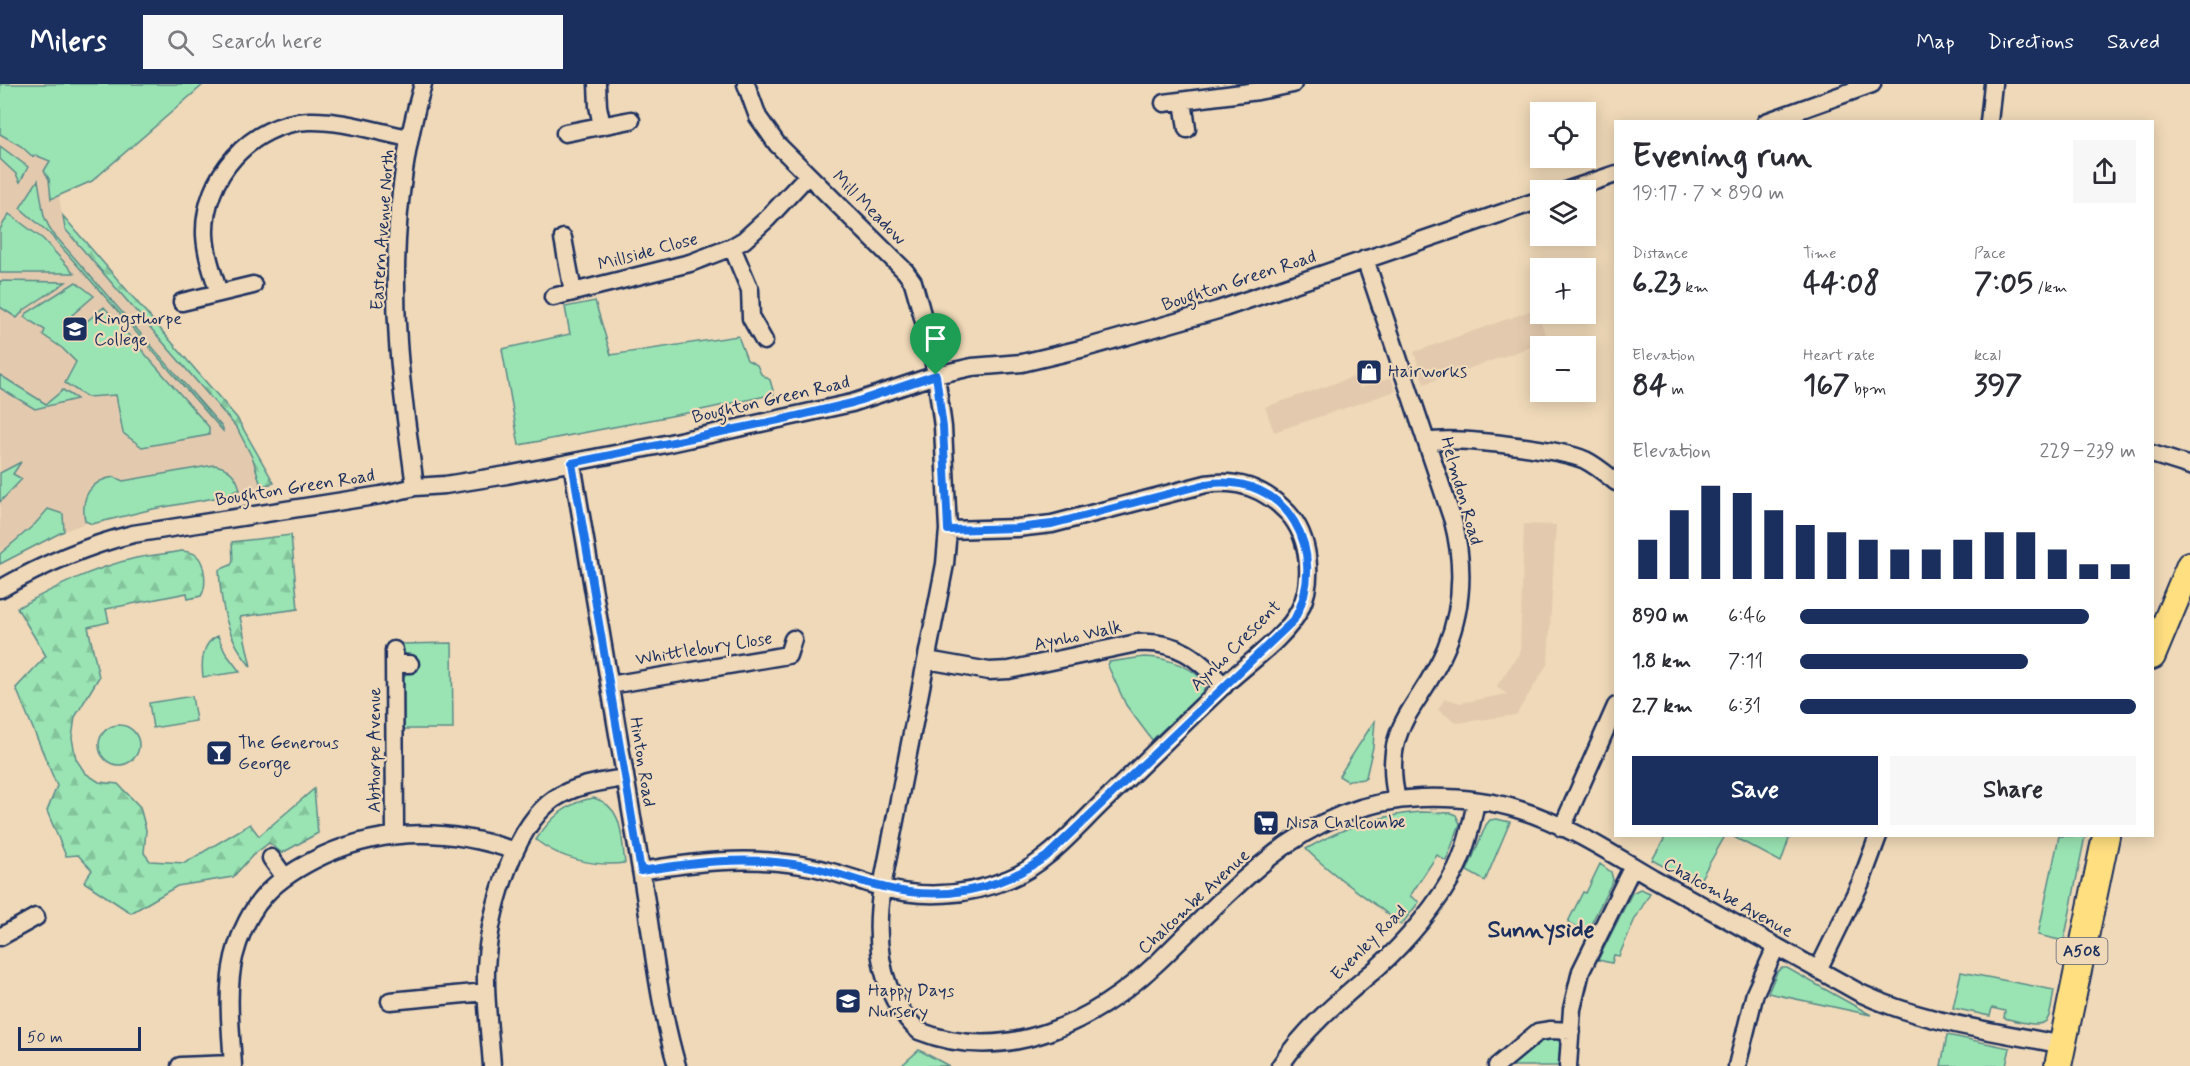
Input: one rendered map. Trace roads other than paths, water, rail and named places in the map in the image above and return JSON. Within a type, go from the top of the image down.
[{"type":"highway","points":[[2154,651],[2190,566]]},
{"type":"highway","name":"A508","points":[[2061,1056],[2106,837]]},
{"type":"street","name":"Eastern Avenue North","points":[[415,487],[400,370],[397,318],[398,252],[402,191],[409,138],[423,84]]},
{"type":"street","points":[[597,84],[602,126]]},
{"type":"street","name":"Mill Meadow","points":[[746,84],[758,117],[766,130],[905,271],[913,282],[930,343],[936,375]]},
{"type":"street","points":[[1164,103],[1258,91],[1293,84]]},
{"type":"street","points":[[1772,120],[1872,84]]},
{"type":"street","points":[[1989,120],[1993,84]]},
{"type":"street","points":[[1183,101],[1187,129]]},
{"type":"street","points":[[565,133],[631,120]]},
{"type":"street","points":[[219,293],[206,249],[208,204],[219,178],[231,159],[241,149],[271,130],[306,121],[331,122],[409,138]]},
{"type":"street","name":"Millside Close","points":[[553,297],[690,263],[732,247],[744,240],[767,219],[808,175]]},
{"type":"street","points":[[1596,181],[1614,175]]},
{"type":"street","name":"Boughton Green Road","points":[[0,589],[65,556],[124,536],[174,526],[381,495],[415,487],[452,484],[572,463],[852,403],[936,375],[972,367],[1022,363],[1107,342],[1218,310],[1530,203]]},
{"type":"street","points":[[563,238],[573,292]]},
{"type":"street","points":[[732,247],[748,281],[751,318],[764,341]]},
{"type":"street","name":"Helmdon Road","points":[[1365,259],[1428,442],[1456,534],[1461,562],[1460,592],[1446,648],[1396,735],[1392,765],[1397,800]]},
{"type":"street","points":[[182,302],[253,285]]},
{"type":"street","points":[[936,375],[943,427],[948,530],[945,564],[882,887],[878,925],[879,946],[881,964],[891,994],[903,1013],[928,1039],[947,1050],[969,1058]]},
{"type":"street","points":[[1428,442],[1458,440],[1561,453],[1586,460],[1614,481]]},
{"type":"street","points":[[2154,455],[2190,466]]},
{"type":"street","name":"Hinton Road","points":[[572,463],[667,1035],[677,1066]]},
{"type":"street","name":"Aynho Crescent","points":[[641,871],[685,863],[723,860],[774,861],[826,870],[882,887],[920,894],[960,892],[995,884],[1023,872],[1053,850],[1294,620],[1301,607],[1307,585],[1308,561],[1302,536],[1293,518],[1266,493],[1241,484],[1217,482],[1052,524],[1017,528],[948,530]]},
{"type":"street","name":"Whittlebury Close","points":[[610,685],[788,655],[793,639]]},
{"type":"street","name":"Aynho Walk","points":[[927,660],[989,671],[1009,670],[1152,642],[1172,647],[1195,658],[1224,686]]},
{"type":"street","name":"Abthorpe Avenue","points":[[396,835],[400,660]]},
{"type":"street","points":[[1562,828],[1614,711]]},
{"type":"street","points":[[492,1066],[486,968],[490,934],[500,893],[515,851],[529,824],[555,799],[585,785],[624,778]]},
{"type":"street","name":"Chalcombe Avenue","points":[[1051,1047],[1077,1032],[1109,1008],[1254,871],[1281,849],[1311,830],[1359,807],[1423,798],[1476,801],[1519,809],[1562,828],[1633,866],[1860,993],[1908,1012],[2061,1056]]},
{"type":"street","name":"Evenley Road","points":[[1280,1066],[1317,1021],[1388,957],[1420,921],[1457,867],[1467,843],[1476,801]]},
{"type":"street","points":[[180,1066],[232,1065],[230,992],[235,957],[254,911],[269,889],[284,876],[352,844],[396,835],[457,836],[495,843],[515,851]]},
{"type":"street","points":[[1818,970],[1861,882],[1878,837]]},
{"type":"street","points":[[271,858],[284,876]]},
{"type":"street","points":[[1568,1066],[1576,989],[1581,971],[1633,866]]},
{"type":"street","points":[[0,937],[36,917]]},
{"type":"street","points":[[1737,1066],[1755,993],[1776,947]]},
{"type":"street","points":[[390,1001],[486,992]]},
{"type":"street","points":[[1497,1066],[1538,1032],[1571,1031]]},
{"type":"place","name":"Kingsthorpe College","points":[[75,329]]},
{"type":"place","name":"Hairworks","points":[[1369,372]]},
{"type":"place","name":"The Generous George","points":[[219,753]]},
{"type":"place","name":"Nisa Chalcombe","points":[[1266,823]]},
{"type":"place","name":"Happy Days Nursery","points":[[848,1001]]},
{"type":"district","name":"Sunnyside","points":[[1541,930]]}]
